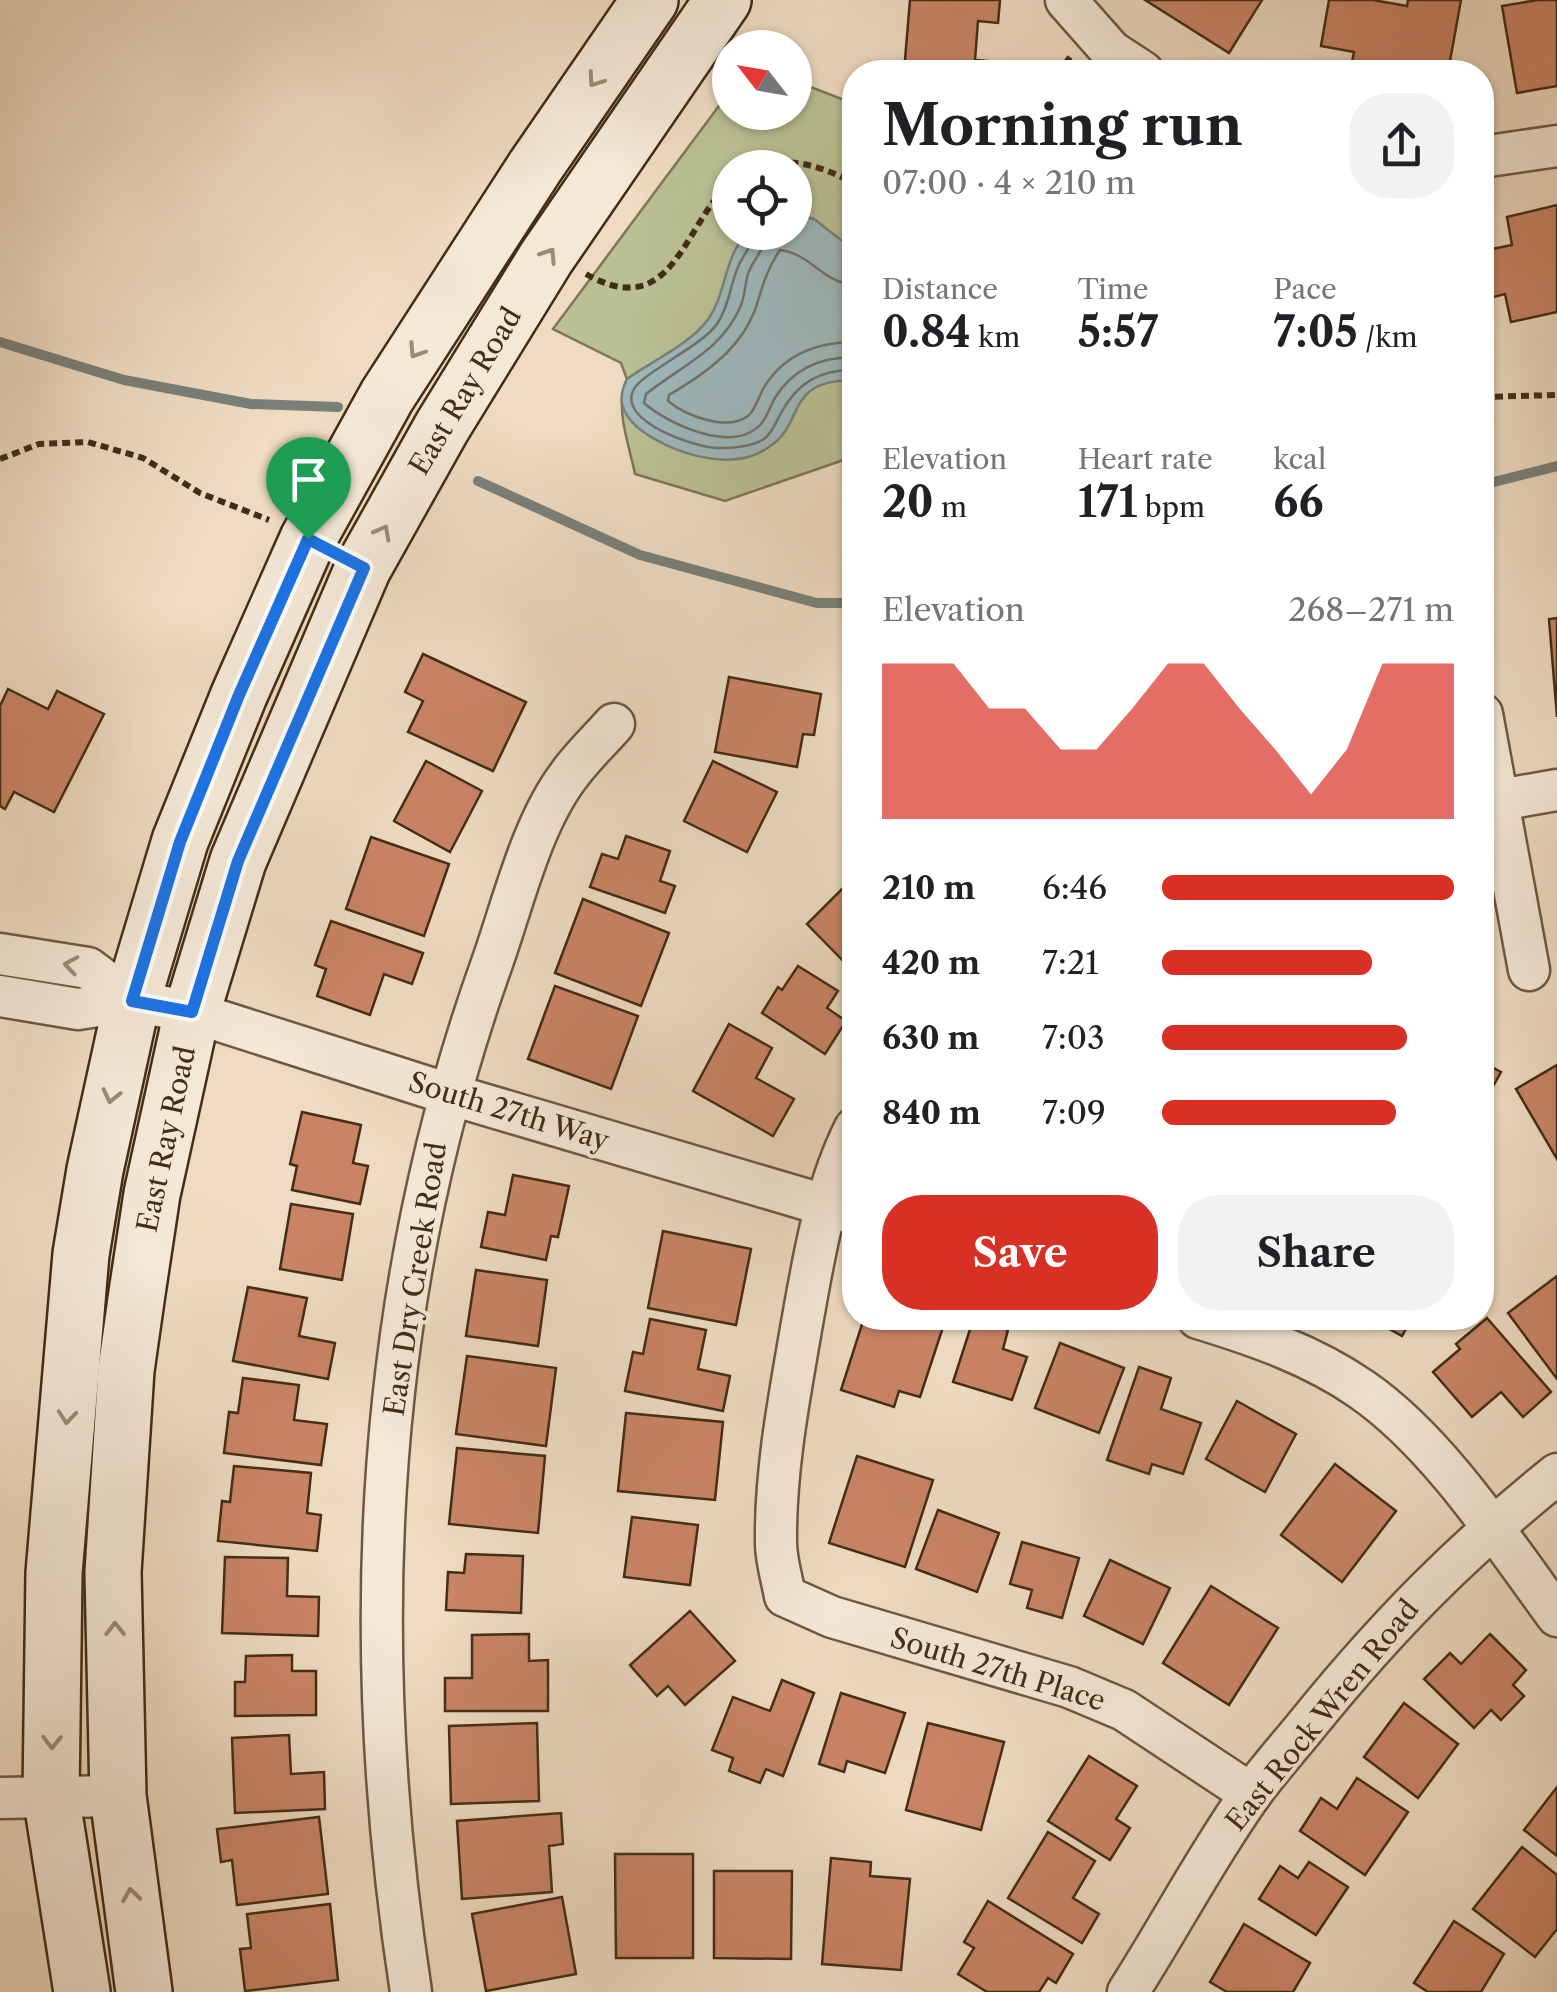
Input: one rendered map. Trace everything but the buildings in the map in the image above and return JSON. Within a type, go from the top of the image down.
[{"type":"main road","name":"East Ray Road","points":[[144,1992],[118,1796],[114,1572],[126,1370],[152,1194],[162,1006],[180,842],[308,539],[352,457],[535,167],[650,0]]},
{"type":"main road","name":"East Ray Road","points":[[82,1992],[26,1796],[54,1573],[81,1254],[94,1170],[162,1006],[238,861],[364,568],[409,484],[546,258],[723,0]]},
{"type":"street","points":[[1066,0],[1111,52],[1124,60]]},
{"type":"street","points":[[1494,155],[1557,146]]},
{"type":"street","name":"East Dry Creek Road","points":[[410,1992],[385,1771],[379,1644],[384,1497],[396,1358],[414,1246],[464,1041],[540,830],[568,776],[614,724]]},
{"type":"street","points":[[1494,800],[1557,790]]},
{"type":"street","points":[[1494,815],[1521,913],[1529,970]]},
{"type":"street","points":[[0,954],[88,968],[162,1006]]},
{"type":"street","points":[[0,996],[78,1009],[162,1006]]},
{"type":"street","name":"South 27th Way","points":[[162,1006],[841,1210]]},
{"type":"street","points":[[841,1210],[838,1163],[842,1155]]},
{"type":"street","name":"South 27th Place","points":[[841,1210],[810,1279],[783,1433],[776,1546],[785,1596],[832,1617],[1069,1688],[1124,1710],[1251,1794]]},
{"type":"street","points":[[1232,1330],[1310,1358],[1362,1390],[1420,1440],[1557,1616]]},
{"type":"street","name":"East Rock Wren Road","points":[[1128,1992],[1191,1884],[1251,1794],[1358,1662],[1438,1575],[1557,1474]]},
{"type":"street","points":[[26,1796],[118,1796]]},
{"type":"path","points":[[812,168],[842,176]]},
{"type":"path","points":[[573,267],[602,283],[637,289],[658,279],[678,258],[712,202]]},
{"type":"path","points":[[1494,398],[1557,395]]},
{"type":"path","points":[[0,458],[39,444],[88,442],[143,458],[200,493],[308,539]]},
{"type":"green space","points":[[812,88],[842,99],[842,460],[725,501],[635,474],[622,413],[627,379],[621,363],[553,329],[712,115],[712,130],[812,130]]},
{"type":"water","points":[[812,218],[842,241],[842,381],[817,387],[806,395],[781,437],[769,447],[737,459],[701,457],[666,445],[637,427],[624,410],[622,393],[627,379],[682,344],[709,318],[734,253],[812,250]]},
{"type":"waterway","points":[[0,342],[124,380],[251,404],[338,407]]},
{"type":"waterway","points":[[1494,482],[1557,466]]},
{"type":"waterway","points":[[478,481],[640,555],[817,603],[842,603]]},
{"type":"route","points":[[308,539],[364,568],[238,861],[192,1012],[132,1001],[180,842],[308,539]]}]
